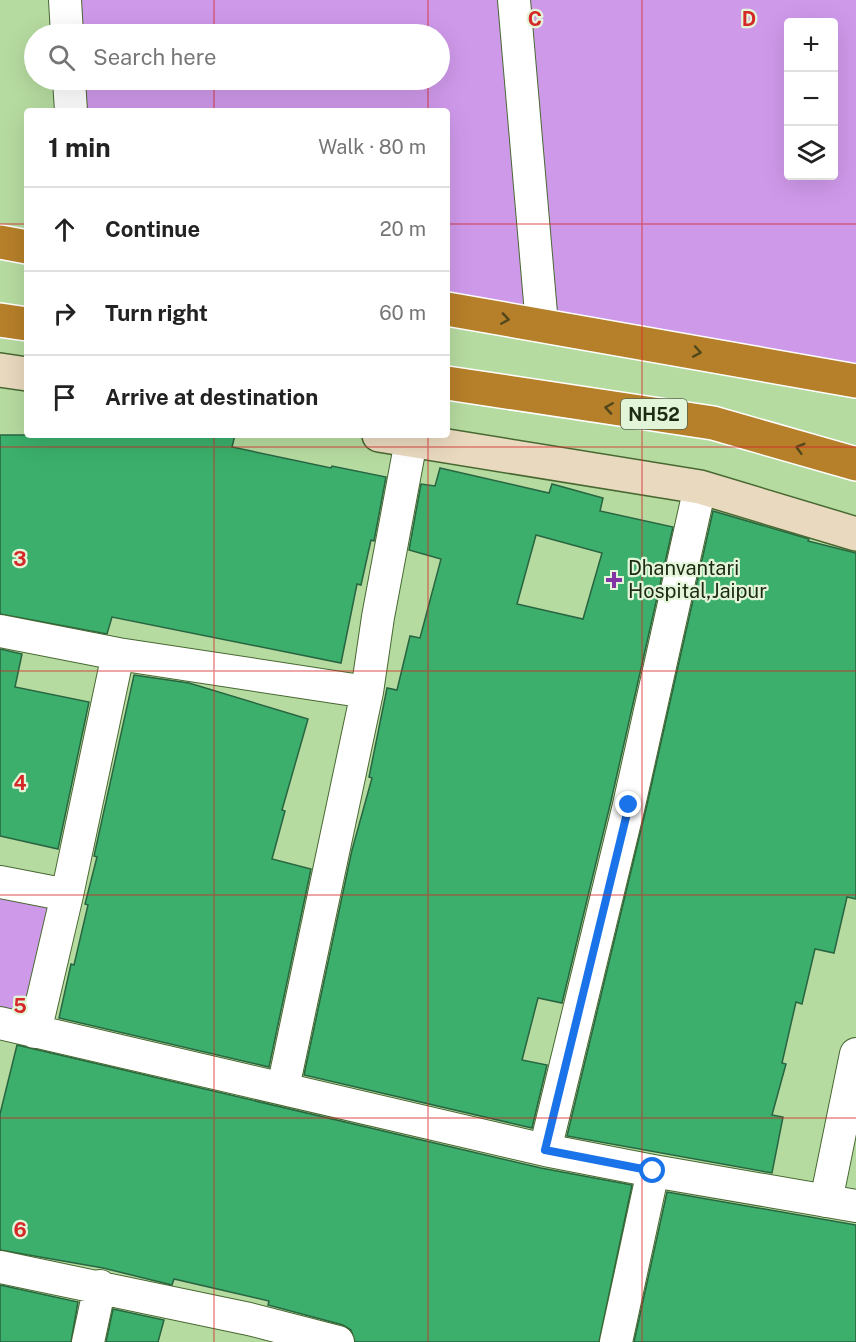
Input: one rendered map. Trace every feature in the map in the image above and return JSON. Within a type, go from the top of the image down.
[{"type":"highway","points":[[0,242],[24,246]]},
{"type":"highway","points":[[450,310],[856,381]]},
{"type":"highway","points":[[0,320],[24,324]]},
{"type":"highway","name":"NH52","points":[[450,383],[713,423],[856,464]]},
{"type":"street","points":[[65,0],[66,24]]},
{"type":"street","points":[[514,0],[542,325]]},
{"type":"street","points":[[70,90],[71,108]]},
{"type":"street","points":[[0,370],[24,374]]},
{"type":"street","points":[[394,438],[700,487],[856,534]]},
{"type":"street","points":[[283,1088],[367,692],[378,617],[411,441]]},
{"type":"street","points":[[545,1150],[629,805],[700,487]]},
{"type":"street","points":[[0,631],[118,654],[367,692]]},
{"type":"street","points":[[35,1032],[67,896],[118,654]]},
{"type":"street","points":[[0,882],[67,896]]},
{"type":"street","points":[[0,1023],[545,1150],[841,1203],[856,1054]]},
{"type":"street","points":[[616,1342],[653,1171]]},
{"type":"street","points":[[0,1267],[100,1286],[247,1331],[338,1342]]},
{"type":"street","points":[[88,1342],[100,1286]]},
{"type":"shaded area","points":[[65,0],[856,0],[856,387],[450,312],[450,108],[71,108],[70,90],[450,90],[450,24],[66,24]]},
{"type":"shaded area","points":[[0,882],[67,895],[35,1032],[0,1023]]},
{"type":"building","points":[[0,435],[24,435],[24,438],[234,438],[232,447],[386,477],[374,541],[371,540],[361,585],[357,584],[341,663],[112,617],[107,634],[0,614]]},
{"type":"building","points":[[440,468],[549,493],[552,484],[603,498],[600,511],[673,527],[611,801],[562,1003],[538,998],[522,1060],[547,1065],[532,1128],[304,1075],[352,850],[372,778],[369,777],[387,688],[397,690],[410,636],[420,638],[441,559],[409,550],[421,484],[435,486]],"holes":[[[536,535],[602,553],[583,619],[517,604]]]},
{"type":"building","points":[[713,511],[809,539],[808,541],[856,553],[856,899],[847,897],[834,953],[815,949],[802,1004],[796,1002],[782,1063],[786,1064],[772,1115],[783,1117],[772,1173],[567,1136],[646,809]]},
{"type":"building","points":[[0,649],[22,654],[15,687],[89,702],[58,849],[0,836]]},
{"type":"building","points":[[134,675],[189,683],[308,719],[282,810],[285,811],[272,859],[311,869],[269,1067],[59,1018],[71,964],[74,965],[88,905],[85,904],[97,857],[94,856]]},
{"type":"building","points":[[17,1045],[541,1168],[632,1185],[599,1342],[355,1342],[351,1330],[343,1325],[268,1305],[269,1301],[174,1279],[172,1285],[103,1268],[0,1250],[0,1114]]},
{"type":"building","points":[[667,1192],[856,1225],[856,1342],[634,1342]]},
{"type":"building","points":[[0,1285],[78,1302],[71,1342],[0,1342]]},
{"type":"building","points":[[113,1309],[164,1320],[158,1342],[106,1342]]},
{"type":"place","name":"Dhanvantari Hospital,Jaipur","points":[[614,580]]},
{"type":"route","points":[[629,805],[545,1150],[653,1171]]}]
